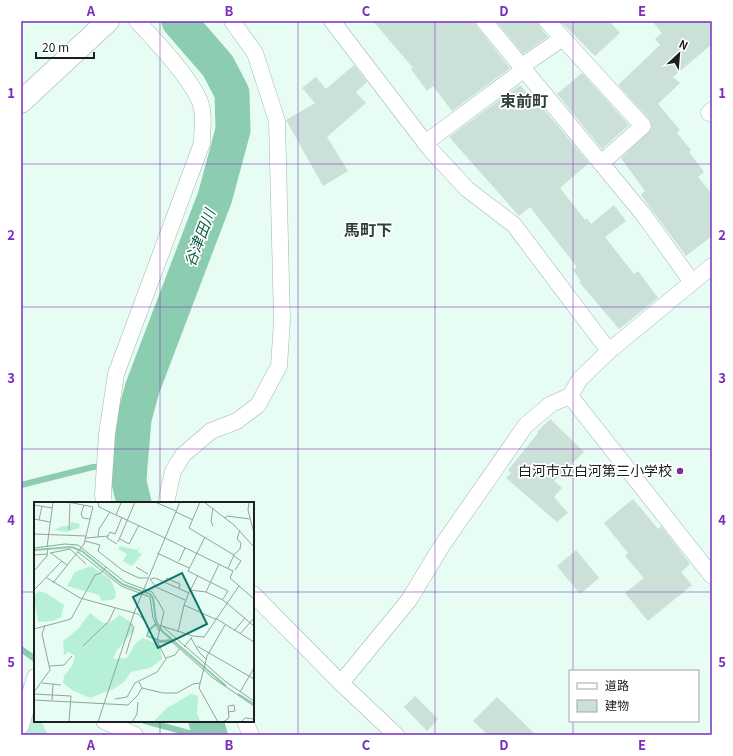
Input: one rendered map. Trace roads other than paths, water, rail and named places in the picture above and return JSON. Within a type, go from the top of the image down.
[{"type":"highway","points":[[21,102],[108,21]]},
{"type":"street","points":[[104,502],[103,494],[107,434],[116,374],[202,143],[202,108],[191,85],[153,38],[137,21]]},
{"type":"street","points":[[168,502],[173,471],[183,455],[211,431],[237,421],[258,405],[279,366],[282,321],[276,121],[255,52],[232,21]]},
{"type":"street","points":[[332,21],[425,143],[467,189],[514,225],[609,351]]},
{"type":"street","points":[[484,21],[643,214],[692,282]]},
{"type":"street","points":[[547,21],[643,126],[601,163]]},
{"type":"street","points":[[425,143],[563,38]]},
{"type":"street","points":[[341,683],[409,600],[441,547],[526,426],[550,404],[570,396],[580,379],[609,351],[712,266]]},
{"type":"street","points":[[570,396],[712,576]]},
{"type":"street","points":[[254,595],[341,683],[396,735]]},
{"type":"street","points":[[22,735],[21,727],[34,685]]},
{"type":"street","points":[[106,722],[135,735]]},
{"type":"street","points":[[245,722],[251,735]]},
{"type":"waterway","name":"谷津田川","points":[[134,502],[129,482],[134,419],[142,389],[215,197],[233,130],[232,93],[218,66],[179,21]]},
{"type":"waterway","name":"谷津田川","points":[[21,485],[93,467],[130,466]]},
{"type":"waterway","name":"谷津田川","points":[[21,649],[34,658]]},
{"type":"waterway","name":"谷津田川","points":[[149,722],[196,735]]},
{"type":"waterway","name":"谷津田川","points":[[206,722],[210,735]]},
{"type":"place","name":"白河市立白河第三小学校","points":[[680,471]]},
{"type":"district","name":"束前町","points":[[524,101]]},
{"type":"district","name":"馬町下","points":[[368,230]]}]
